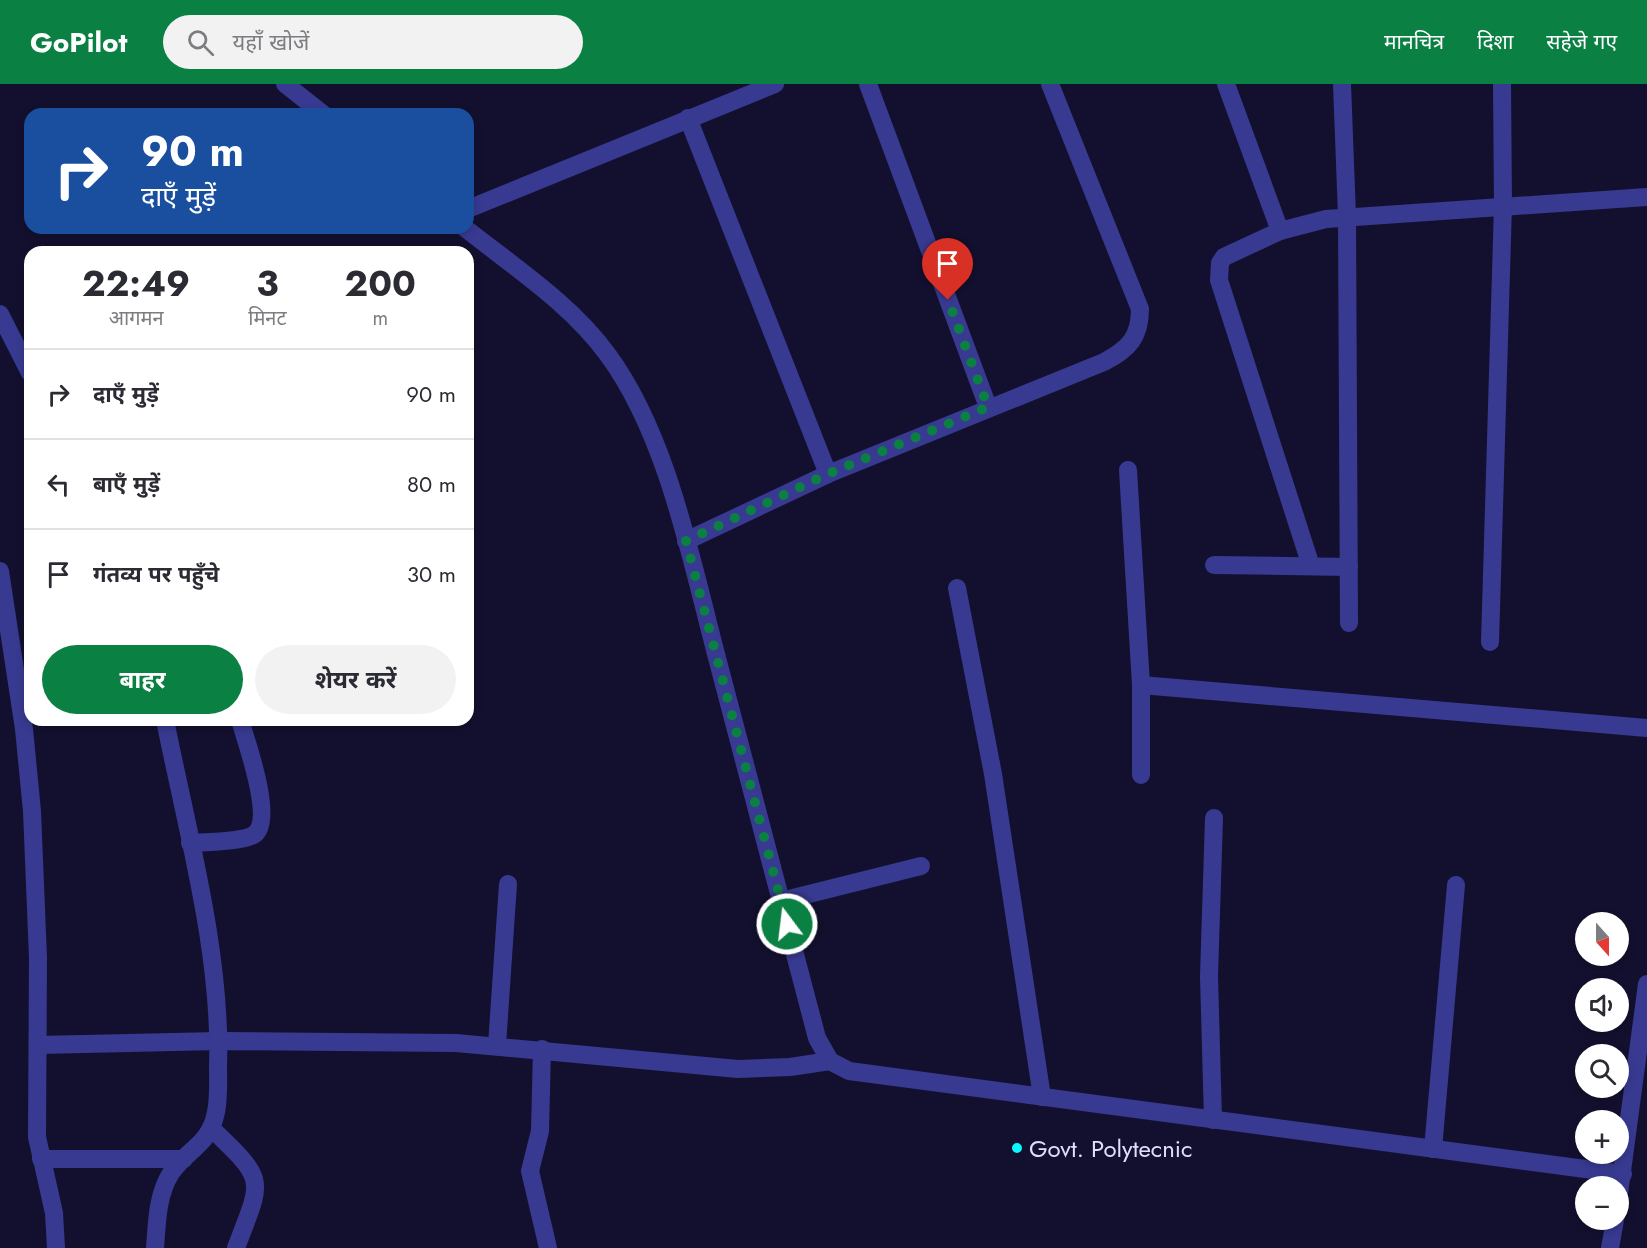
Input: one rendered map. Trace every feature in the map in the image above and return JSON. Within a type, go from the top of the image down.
[{"type":"street","points":[[285,84],[315,108]]},
{"type":"street","points":[[474,207],[775,84]]},
{"type":"street","points":[[868,84],[988,407]]},
{"type":"street","points":[[686,541],[828,474],[1124,352],[1136,337],[1140,323],[1140,309],[1050,84]]},
{"type":"street","points":[[1226,84],[1280,231]]},
{"type":"street","points":[[1342,84],[1347,216],[1350,623]]},
{"type":"street","points":[[1490,642],[1503,205],[1502,84]]},
{"type":"street","points":[[688,118],[828,474]]},
{"type":"street","points":[[1311,566],[1218,271],[1220,262],[1230,253],[1280,231],[1304,223],[1347,216],[1647,197]]},
{"type":"street","points":[[473,234],[569,311],[609,355],[657,447],[686,541],[817,1038],[830,1061],[849,1071],[1623,1174],[1647,984]]},
{"type":"street","points":[[0,314],[24,361]]},
{"type":"street","points":[[1128,470],[1142,686],[1142,775]]},
{"type":"street","points":[[1214,564],[1349,567]]},
{"type":"street","points":[[0,571],[24,729],[32,811],[38,958],[37,1137],[40,1160],[54,1213],[56,1248]]},
{"type":"street","points":[[957,588],[993,774],[1042,1097]]},
{"type":"street","points":[[1142,686],[1647,728]]},
{"type":"street","points":[[155,1248],[159,1202],[164,1186],[172,1172],[201,1145],[212,1130],[217,1111],[219,1041],[218,992],[166,726]]},
{"type":"street","points":[[190,843],[244,838],[254,835],[260,827],[259,794],[254,763],[242,726]]},
{"type":"street","points":[[1213,1120],[1209,976],[1214,818]]},
{"type":"street","points":[[781,901],[921,866]]},
{"type":"street","points":[[497,1045],[508,884]]},
{"type":"street","points":[[1432,1149],[1456,885]]},
{"type":"street","points":[[38,1045],[219,1041],[497,1045],[576,1055],[738,1069],[767,1069],[830,1061]]},
{"type":"street","points":[[542,1049],[540,1131],[530,1171],[548,1248]]},
{"type":"street","points":[[212,1130],[240,1156],[255,1178],[257,1190],[236,1248]]},
{"type":"street","points":[[40,1160],[184,1159]]},
{"type":"street","points":[[1610,1248],[1613,1230]]},
{"type":"place","name":"Govt. Polytecnic","points":[[1017,1148]]},
{"type":"route","points":[[787,924],[686,541],[828,474],[988,407],[948,300]]}]
